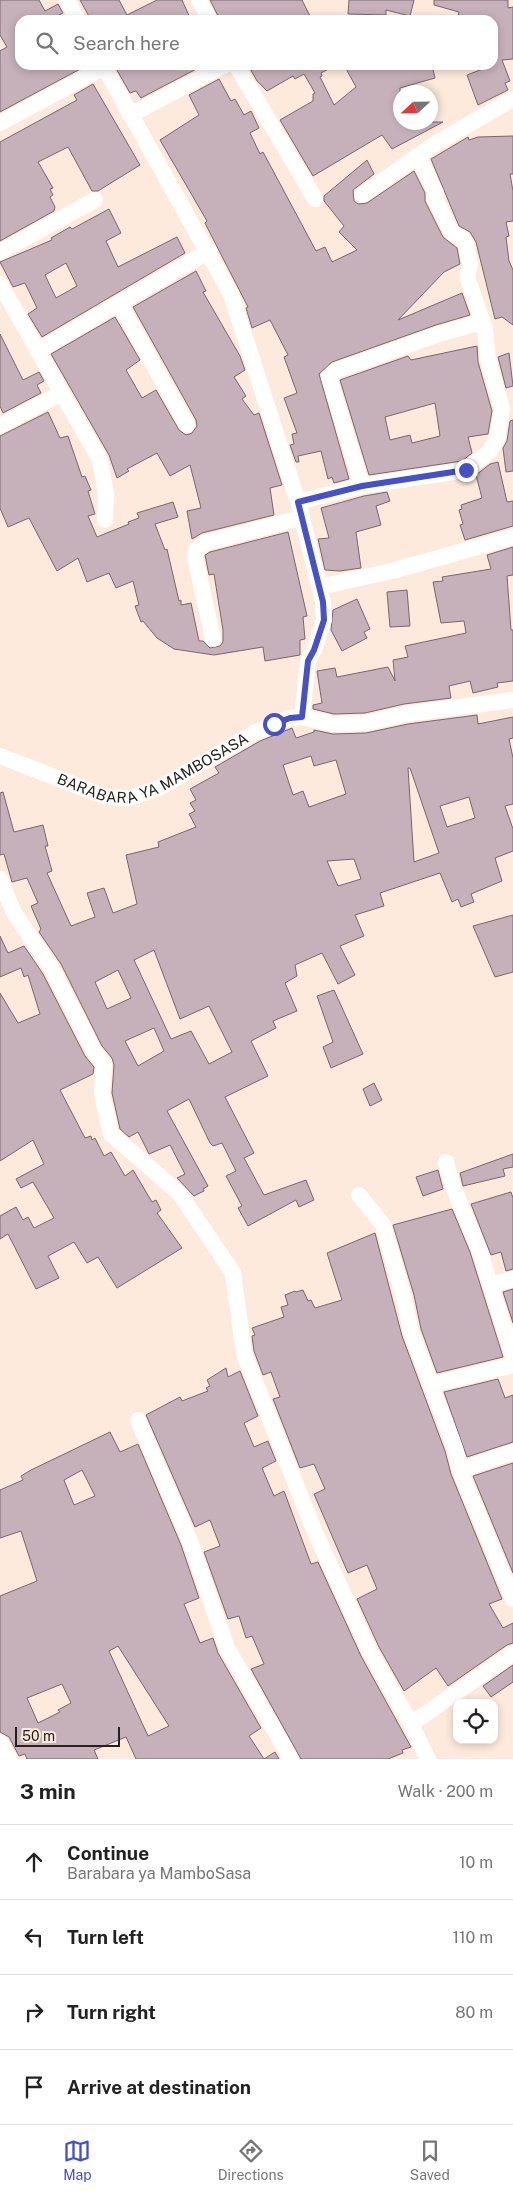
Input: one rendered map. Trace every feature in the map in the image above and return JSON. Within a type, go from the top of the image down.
[{"type":"street","points":[[67,0],[75,15]]},
{"type":"street","points":[[199,0],[207,15]]},
{"type":"street","points":[[0,124],[96,70]]},
{"type":"street","points":[[105,70],[231,294],[300,510],[319,587],[324,620],[314,650],[308,661],[302,717]]},
{"type":"street","points":[[130,114],[215,70]]},
{"type":"street","points":[[239,70],[315,199]]},
{"type":"street","points":[[362,195],[418,156],[513,99]]},
{"type":"street","points":[[214,639],[195,557],[196,550],[205,543],[362,486],[466,470],[489,452],[500,428],[502,408],[488,359],[485,329],[467,277],[470,264],[466,244],[462,238],[452,233],[448,228],[435,202],[434,197],[436,193],[418,156]]},
{"type":"street","points":[[0,252],[95,200]]},
{"type":"street","points":[[38,350],[209,252]]},
{"type":"street","points":[[0,284],[100,460],[106,494],[105,520]]},
{"type":"street","points":[[119,303],[187,425]]},
{"type":"street","points":[[362,486],[329,377],[335,371],[439,334],[482,322]]},
{"type":"street","points":[[0,426],[62,393]]},
{"type":"street","points":[[319,587],[392,571],[513,537]]},
{"type":"street","name":"BARABARA YA MAMBOSASA","points":[[0,756],[106,798],[130,798],[159,788],[222,751],[274,724],[290,718],[302,717],[333,724],[366,723],[406,714],[513,700]]},
{"type":"street","points":[[0,879],[14,913],[52,969],[94,1051],[104,1064],[102,1094],[111,1134],[180,1194],[233,1273],[244,1354],[314,1530],[370,1652],[411,1724],[428,1759]]},
{"type":"street","points":[[446,1162],[454,1189],[479,1249],[513,1356]]},
{"type":"street","points":[[359,1195],[384,1224],[411,1332],[441,1417],[455,1448],[460,1470],[513,1599]]},
{"type":"street","points":[[490,1285],[513,1279]]},
{"type":"street","points":[[431,1385],[513,1365]]},
{"type":"street","points":[[138,1420],[190,1541],[227,1648],[291,1759]]},
{"type":"street","points":[[460,1470],[513,1452]]},
{"type":"street","points":[[411,1724],[513,1653]]},
{"type":"street","points":[[0,1742],[10,1759]]},
{"type":"building","points":[[0,0],[39,0],[45,11],[58,4],[63,13],[59,15],[15,15],[15,70],[78,70],[0,112],[0,51],[7,47],[0,35]]},
{"type":"building","points":[[80,0],[119,0],[127,15],[88,15]]},
{"type":"building","points":[[157,0],[182,0],[189,15],[127,15]]},
{"type":"building","points":[[210,0],[302,0],[310,15],[218,15]]},
{"type":"building","points":[[349,0],[414,0],[410,15],[386,10],[386,15],[348,14]]},
{"type":"building","points":[[434,0],[508,0],[508,8],[513,7],[513,59],[502,60],[510,81],[505,83],[508,90],[478,105],[467,75],[480,70],[498,70],[498,15],[458,15],[459,12],[434,5]]},
{"type":"building","points":[[117,70],[194,70],[141,98],[136,91],[130,93]]},
{"type":"building","points":[[251,70],[327,70],[321,73],[322,76],[320,77],[334,105],[356,87],[347,70],[433,70],[435,78],[410,85],[393,85],[393,130],[428,130],[392,149],[382,135],[313,176],[280,120],[313,101],[313,94],[315,93],[304,74],[295,79],[293,76],[267,91],[257,81]]},
{"type":"building","points":[[219,79],[231,101],[235,99],[244,115],[251,111],[259,128],[250,133],[260,154],[263,152],[316,251],[325,247],[332,262],[357,250],[339,232],[344,226],[324,201],[324,196],[367,160],[374,174],[353,190],[354,201],[358,204],[367,203],[414,171],[425,193],[425,201],[443,237],[457,248],[460,264],[444,272],[398,320],[462,293],[470,315],[332,362],[319,374],[349,479],[334,483],[332,477],[328,479],[321,451],[298,456],[299,462],[296,462],[290,445],[294,444],[292,434],[297,433],[284,398],[297,393],[284,357],[288,355],[270,320],[252,328],[246,308],[248,307],[205,223],[207,221],[160,140],[199,115],[189,95]]},
{"type":"building","points":[[93,84],[140,165],[98,191],[92,191],[68,147],[38,162],[53,188],[50,189],[53,195],[50,197],[55,207],[54,211],[0,241],[0,142],[77,100],[74,95]]},
{"type":"building","points":[[513,136],[513,174],[510,174],[513,191],[513,221],[506,222],[509,236],[506,237],[509,261],[513,270],[513,325],[502,317],[495,319],[476,242],[470,232],[459,226],[431,159],[468,137],[469,140],[478,137]]},
{"type":"building","points":[[109,209],[121,233],[106,241],[118,267],[177,237],[185,253],[42,337],[28,314],[37,308],[25,283],[13,287],[0,262],[52,240],[51,238],[70,227],[72,229]],"holes":[[[66,263],[77,286],[56,298],[45,275]]]},
{"type":"building","points":[[196,271],[206,291],[203,292],[240,356],[245,370],[234,377],[246,396],[242,399],[254,415],[259,413],[282,485],[270,488],[274,515],[202,533],[192,539],[187,511],[201,508],[190,465],[170,476],[157,453],[127,469],[129,471],[117,478],[109,455],[51,354],[115,317],[140,360],[126,370],[142,398],[156,390],[179,430],[186,435],[192,433],[197,426],[196,420],[133,307]]},
{"type":"building","points":[[0,334],[23,380],[39,372],[44,381],[37,385],[41,393],[3,413],[0,406]]},
{"type":"building","points":[[477,346],[478,362],[492,411],[488,434],[468,437],[472,453],[462,461],[369,475],[340,380],[408,356],[411,360]],"holes":[[[435,403],[440,436],[412,443],[410,435],[390,440],[385,417]]]},
{"type":"building","points":[[509,353],[513,386],[506,388],[498,357]]},
{"type":"building","points":[[48,412],[60,438],[68,436],[82,477],[85,476],[91,490],[88,491],[95,514],[88,516],[97,537],[139,518],[137,513],[173,502],[178,517],[155,524],[165,550],[167,549],[179,601],[181,600],[181,605],[191,603],[199,641],[203,641],[210,648],[220,646],[223,642],[223,630],[214,574],[209,575],[205,555],[210,552],[288,532],[307,616],[303,617],[305,639],[300,640],[300,655],[265,661],[263,647],[214,655],[174,649],[157,638],[143,621],[141,622],[135,606],[139,605],[133,581],[116,588],[109,573],[87,582],[78,558],[57,571],[29,518],[8,527],[0,508],[0,436]]},
{"type":"building","points":[[513,420],[513,471],[506,472],[503,448],[507,441],[510,421]]},
{"type":"building","points":[[498,462],[507,502],[513,501],[513,526],[465,540],[460,525],[463,524],[459,510],[462,509],[461,505],[482,498],[476,475],[490,464]]},
{"type":"building","points":[[387,492],[390,501],[376,506],[381,525],[356,532],[361,568],[340,571],[325,570],[318,539],[329,538],[321,508],[364,496]]},
{"type":"building","points":[[513,547],[513,575],[507,576],[511,630],[513,630],[513,681],[497,683],[498,687],[473,693],[470,681],[449,686],[451,698],[404,704],[365,713],[334,714],[313,709],[313,705],[322,703],[317,671],[335,668],[337,677],[388,667],[395,681],[393,660],[408,657],[405,646],[466,633],[464,621],[441,623],[433,582],[443,581],[442,577],[491,569],[487,555]]},
{"type":"building","points":[[407,590],[410,626],[390,627],[387,592]]},
{"type":"building","points":[[357,599],[370,629],[364,632],[367,638],[342,651],[331,630],[333,610]]},
{"type":"building","points":[[477,715],[478,724],[513,717],[513,738],[509,739],[513,758],[513,804],[505,806],[513,829],[513,851],[495,858],[502,881],[471,894],[474,902],[461,907],[458,899],[452,902],[440,873],[380,893],[384,906],[355,915],[364,936],[340,946],[355,975],[338,984],[322,953],[295,965],[297,976],[285,983],[297,1011],[273,1021],[276,1028],[251,1041],[268,1076],[225,1097],[254,1153],[244,1158],[264,1195],[306,1180],[314,1200],[299,1207],[296,1200],[248,1226],[238,1208],[242,1206],[226,1176],[236,1171],[222,1143],[213,1146],[210,1143],[189,1099],[167,1111],[208,1186],[203,1189],[204,1191],[194,1196],[177,1178],[185,1174],[170,1145],[149,1154],[138,1132],[129,1137],[120,1129],[112,1093],[114,1065],[112,1058],[102,1046],[61,964],[39,932],[41,929],[31,906],[38,903],[27,878],[12,882],[4,854],[0,855],[0,793],[3,792],[14,832],[43,825],[48,846],[45,846],[52,871],[47,873],[71,926],[95,917],[87,893],[104,888],[113,913],[137,904],[126,855],[159,847],[158,842],[196,827],[189,814],[195,811],[190,803],[196,800],[190,789],[219,773],[215,767],[260,741],[292,728],[296,738],[314,732],[314,730],[333,734],[366,733],[408,724]],"holes":[[[311,756],[314,766],[336,760],[346,794],[309,807],[303,791],[293,795],[283,765]],[[408,768],[410,768],[439,853],[414,862]],[[469,797],[475,818],[447,827],[440,806]],[[354,859],[361,879],[338,886],[327,861]],[[154,950],[180,1019],[209,1006],[232,1052],[209,1064],[191,1031],[171,1039],[134,960]],[[118,970],[131,998],[107,1009],[95,982]],[[154,1028],[164,1051],[138,1066],[125,1041]]]},
{"type":"building","points":[[513,915],[513,972],[495,977],[473,926]]},
{"type":"building","points":[[0,936],[8,953],[24,946],[43,974],[85,1056],[94,1067],[93,1074],[60,1090],[85,1138],[91,1136],[92,1140],[95,1138],[104,1156],[111,1152],[125,1176],[133,1170],[152,1202],[156,1200],[161,1210],[157,1213],[182,1248],[117,1288],[98,1257],[87,1263],[74,1242],[48,1256],[59,1278],[36,1289],[8,1234],[0,1239],[0,1216],[16,1207],[23,1220],[28,1217],[34,1228],[54,1218],[33,1182],[21,1188],[16,1179],[44,1164],[33,1140],[0,1161],[0,993],[18,1023],[40,1014],[28,975],[24,977],[21,968],[0,977]]},
{"type":"building","points":[[334,990],[363,1054],[331,1068],[323,1047],[333,1042],[317,996]]},
{"type":"building","points":[[374,1083],[382,1100],[370,1106],[363,1089]]},
{"type":"building","points":[[513,1154],[513,1167],[503,1169],[505,1176],[463,1186],[460,1173]]},
{"type":"building","points":[[438,1170],[443,1189],[423,1196],[416,1177]]},
{"type":"building","points":[[511,1192],[513,1198],[513,1269],[506,1271],[501,1252],[491,1255],[471,1204]]},
{"type":"building","points":[[452,1209],[470,1252],[503,1357],[437,1373],[421,1329],[414,1295],[393,1225]]},
{"type":"building","points":[[375,1233],[402,1336],[445,1451],[451,1474],[502,1599],[489,1604],[503,1628],[513,1623],[513,1643],[507,1645],[448,1686],[436,1668],[404,1691],[379,1647],[357,1599],[377,1589],[367,1565],[348,1573],[314,1494],[325,1489],[314,1464],[300,1468],[273,1399],[280,1397],[271,1372],[263,1375],[254,1351],[252,1336],[255,1335],[252,1328],[284,1317],[281,1307],[288,1305],[285,1295],[295,1291],[303,1290],[308,1301],[311,1300],[315,1308],[342,1300],[327,1253]]},
{"type":"building","points":[[513,1289],[513,1323],[503,1292]]},
{"type":"building","points":[[226,1368],[228,1377],[240,1371],[258,1416],[244,1423],[254,1447],[268,1441],[276,1461],[262,1468],[274,1496],[284,1491],[311,1564],[318,1562],[361,1656],[411,1747],[402,1750],[403,1753],[388,1759],[301,1759],[251,1669],[264,1664],[252,1636],[246,1638],[239,1616],[228,1619],[204,1552],[220,1546],[210,1520],[195,1527],[146,1415],[180,1397],[182,1401],[208,1391],[206,1388],[210,1386],[207,1380]]},
{"type":"building","points":[[498,1379],[505,1398],[513,1395],[513,1442],[467,1457],[444,1392]]},
{"type":"building","points":[[110,1432],[120,1452],[138,1444],[181,1545],[199,1598],[184,1604],[200,1643],[213,1638],[218,1653],[261,1728],[249,1736],[264,1759],[136,1759],[126,1737],[94,1750],[98,1759],[27,1759],[25,1754],[19,1756],[9,1737],[0,1732],[0,1596],[37,1581],[21,1531],[0,1538],[0,1490],[23,1480],[21,1476]],"holes":[[[82,1470],[95,1496],[74,1505],[64,1480]],[[118,1646],[169,1726],[148,1736],[109,1651]],[[62,1684],[71,1703],[58,1710],[60,1712],[38,1723],[27,1698]]]},
{"type":"building","points":[[513,1463],[513,1573],[473,1476]]},
{"type":"building","points":[[513,1665],[513,1682],[491,1697],[483,1686]]},
{"type":"building","points":[[275,1752],[279,1759],[264,1759]]},
{"type":"route","points":[[274,724],[290,718],[302,717],[304,682],[308,661],[314,650],[324,620],[323,602],[298,502],[362,486],[466,470]]}]
